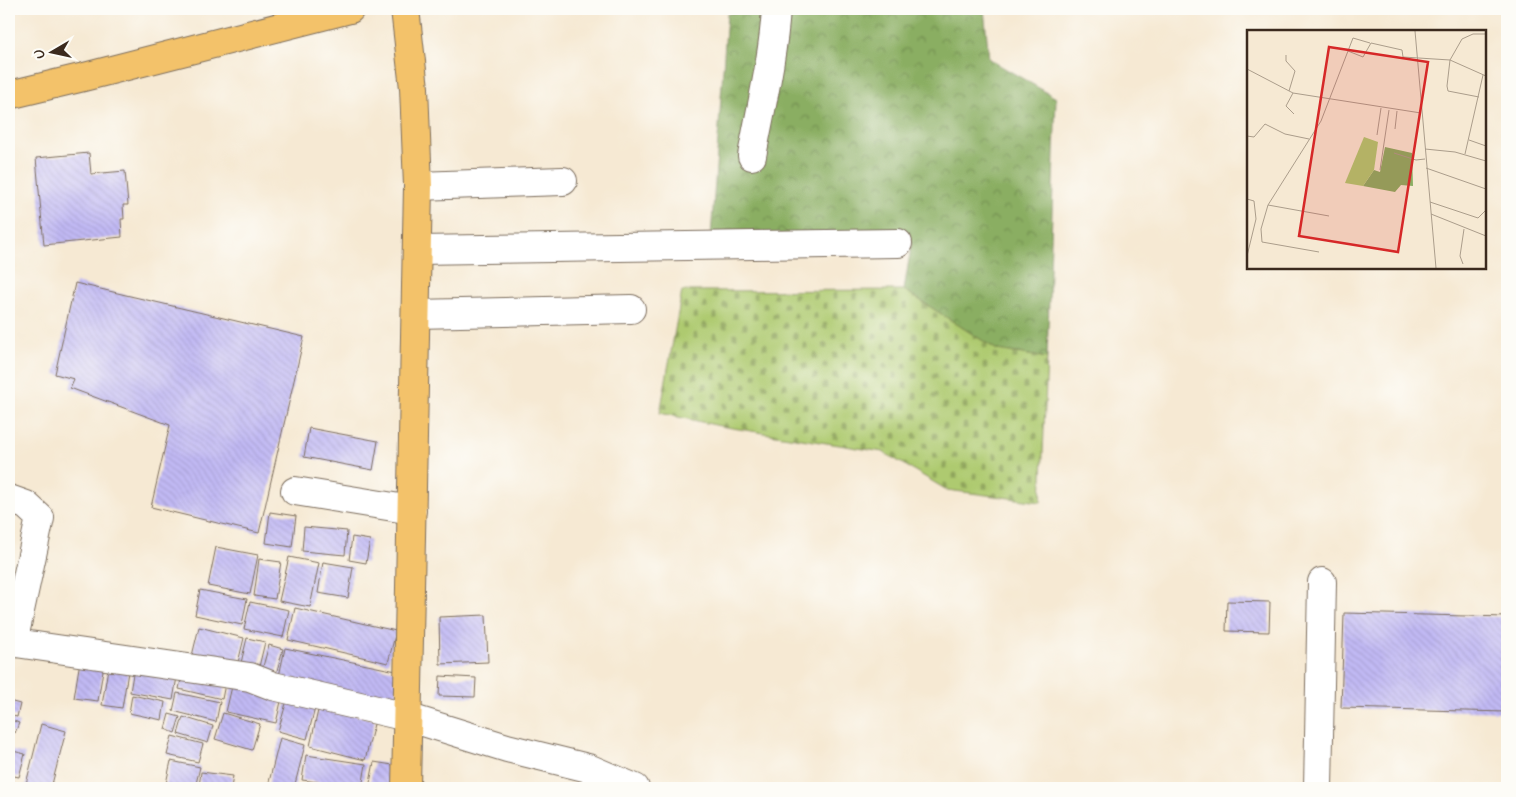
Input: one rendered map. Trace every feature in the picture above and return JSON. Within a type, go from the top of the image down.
[{"type":"main road","points":[[9,95],[350,9]]},
{"type":"main road","points":[[405,9],[414,88],[418,186],[406,788]]},
{"type":"street","points":[[752,156],[775,26],[776,9]]},
{"type":"street","points":[[418,186],[563,181]]},
{"type":"street","points":[[417,250],[898,244]]},
{"type":"street","points":[[416,314],[631,309]]},
{"type":"street","points":[[295,491],[412,510]]},
{"type":"street","points":[[9,499],[26,505],[40,518],[11,643],[250,677],[273,686],[407,718],[507,748],[588,768],[635,788]]},
{"type":"street","points":[[1318,788],[1322,582]]},
{"type":"green space","points":[[758,9],[984,9],[989,59],[1056,98],[1047,358],[997,350],[904,290],[912,241],[711,237],[727,14]]},
{"type":"green space","points":[[904,290],[997,350],[1047,358],[1041,502],[947,490],[883,452],[720,426],[660,413],[682,291]]},
{"type":"building","points":[[89,153],[91,174],[125,171],[128,205],[123,205],[124,219],[121,219],[122,237],[44,245],[36,158]]},
{"type":"building","points":[[75,283],[304,337],[259,533],[151,507],[170,425],[70,388],[74,379],[55,374]]},
{"type":"building","points":[[309,428],[378,441],[373,470],[304,457]]},
{"type":"building","points":[[270,512],[296,516],[292,547],[266,543]]},
{"type":"building","points":[[304,527],[347,531],[345,555],[302,551]]},
{"type":"building","points":[[352,537],[370,540],[366,563],[349,560]]},
{"type":"building","points":[[216,547],[258,555],[250,594],[208,586]]},
{"type":"building","points":[[289,557],[319,563],[310,607],[279,601]]},
{"type":"building","points":[[259,559],[281,562],[275,599],[254,596]]},
{"type":"building","points":[[323,562],[353,567],[348,598],[318,593]]},
{"type":"building","points":[[200,590],[247,599],[242,625],[195,615]]},
{"type":"building","points":[[1227,601],[1270,602],[1269,632],[1226,631]]},
{"type":"building","points":[[250,602],[289,610],[283,637],[244,629]]},
{"type":"building","points":[[295,608],[396,631],[388,663],[288,640]]},
{"type":"building","points":[[1344,613],[1507,617],[1507,712],[1341,708]]},
{"type":"building","points":[[486,615],[488,662],[440,664],[439,617]]},
{"type":"building","points":[[199,627],[244,638],[236,671],[191,660]]},
{"type":"building","points":[[247,638],[265,642],[257,675],[239,671]]},
{"type":"building","points":[[269,645],[283,649],[274,681],[260,677]]},
{"type":"building","points":[[285,648],[401,672],[394,705],[278,681]]},
{"type":"building","points":[[80,661],[104,664],[98,701],[74,698]]},
{"type":"building","points":[[109,662],[129,666],[122,708],[102,705]]},
{"type":"building","points":[[135,662],[178,671],[173,700],[130,692]]},
{"type":"building","points":[[183,670],[226,679],[222,699],[179,689]]},
{"type":"building","points":[[440,676],[476,678],[475,697],[439,696]]},
{"type":"building","points":[[233,682],[283,693],[276,723],[226,712]]},
{"type":"building","points":[[177,693],[220,702],[216,722],[173,711]]},
{"type":"building","points":[[132,695],[165,702],[162,720],[129,713]]},
{"type":"building","points":[[287,700],[315,708],[307,739],[278,731]]},
{"type":"building","points":[[9,701],[20,704],[17,717],[9,715]]},
{"type":"building","points":[[319,706],[375,720],[365,760],[310,746]]},
{"type":"building","points":[[223,713],[260,724],[252,750],[215,739]]},
{"type":"building","points":[[169,714],[180,717],[175,733],[165,729]]},
{"type":"building","points":[[183,717],[213,726],[208,743],[178,734]]},
{"type":"building","points":[[9,719],[19,723],[15,733],[9,731]]},
{"type":"building","points":[[41,724],[66,731],[51,788],[25,788]]},
{"type":"building","points":[[172,736],[203,744],[198,762],[167,755]]},
{"type":"building","points":[[280,738],[305,745],[294,788],[268,786]]},
{"type":"building","points":[[9,750],[25,754],[19,777],[9,775]]},
{"type":"building","points":[[306,755],[366,764],[362,788],[302,780]]},
{"type":"building","points":[[171,761],[200,767],[195,788],[165,788]]},
{"type":"building","points":[[374,762],[399,766],[395,788],[369,788]]},
{"type":"building","points":[[201,772],[233,776],[231,788],[199,786]]},
{"type":"building","points":[[9,782],[17,784],[16,788],[9,788]]}]
